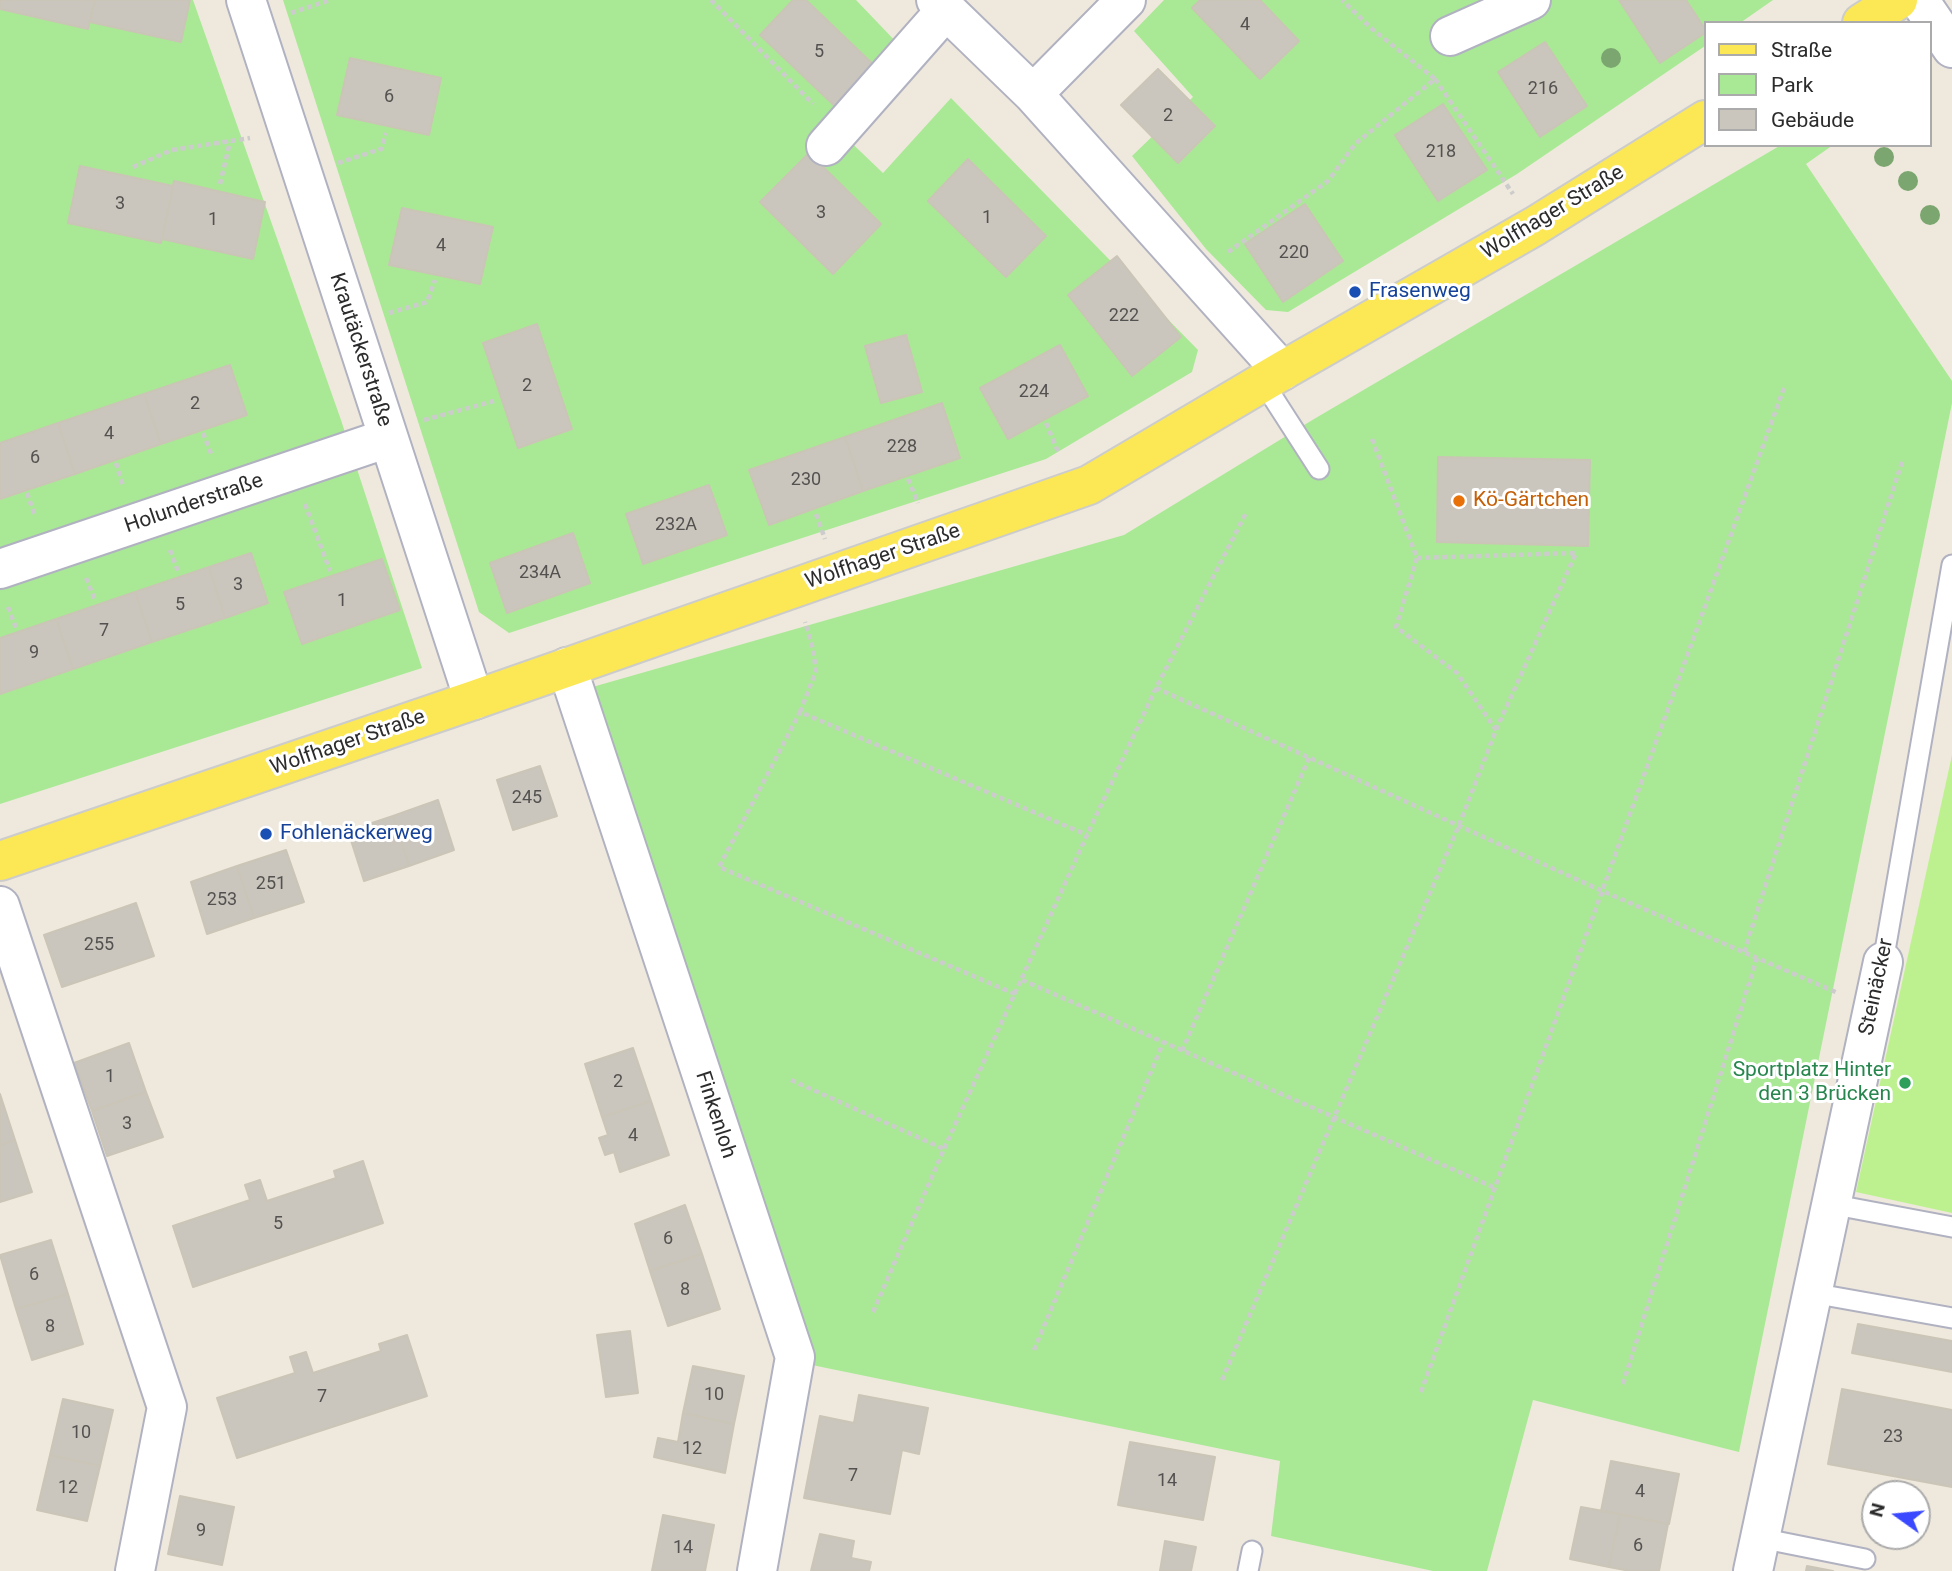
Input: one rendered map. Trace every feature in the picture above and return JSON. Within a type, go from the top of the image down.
[{"type":"main road","points":[[1865,21],[1898,0]]},
{"type":"main road","name":"Wolfhager Straße","points":[[0,861],[474,700],[1089,485],[1535,226],[1703,121]]},
{"type":"street","name":"Krautäckerstraße","points":[[246,0],[474,700]]},
{"type":"street","points":[[1033,94],[1126,0]]},
{"type":"street","points":[[1450,36],[1531,0]]},
{"type":"street","points":[[1919,0],[1952,48]]},
{"type":"street","points":[[833,139],[941,5],[1033,94],[1196,275],[1273,377]]},
{"type":"street","name":"Holunderstraße","points":[[0,569],[293,470],[387,435]]},
{"type":"street","name":"Finkenloh","points":[[567,667],[795,1357],[757,1571]]},
{"type":"street","points":[[0,906],[167,1407],[135,1571]]},
{"type":"street","name":"Steinäcker","points":[[1757,1554],[1883,962]]},
{"type":"lane","points":[[1273,377],[1319,469]]},
{"type":"lane","name":"Steinäcker","points":[[1883,962],[1952,565]]},
{"type":"lane","points":[[1830,1204],[1952,1227]]},
{"type":"lane","points":[[1812,1293],[1952,1318]]},
{"type":"lane","points":[[1248,1571],[1252,1550]]},
{"type":"lane","points":[[1757,1554],[1866,1559]]},
{"type":"path","points":[[711,0],[833,139]]},
{"type":"path","points":[[1342,0],[1372,29],[1435,79],[1510,190]]},
{"type":"path","points":[[1196,275],[1328,181],[1355,144],[1435,79],[1450,36]]},
{"type":"path","points":[[132,167],[172,150],[289,130]]},
{"type":"path","points":[[303,174],[381,149],[386,133]]},
{"type":"path","points":[[220,184],[230,142]]},
{"type":"path","points":[[351,323],[427,302],[435,280]]},
{"type":"path","points":[[1421,1392],[1493,1186],[1785,385]]},
{"type":"path","points":[[387,435],[494,401]]},
{"type":"path","points":[[1046,423],[1058,451]]},
{"type":"path","points":[[1373,439],[1416,558],[1396,627],[1457,673],[1496,730]]},
{"type":"path","points":[[1744,952],[1903,458]]},
{"type":"path","points":[[293,470],[330,571]]},
{"type":"path","points":[[908,480],[918,503]]},
{"type":"path","points":[[873,1312],[1087,835],[1156,688],[1246,513]]},
{"type":"path","points":[[816,514],[824,533]]},
{"type":"path","points":[[1222,1380],[1459,825],[1496,730],[1576,553],[1416,558]]},
{"type":"path","points":[[814,649],[816,671],[800,712],[719,867],[1015,994]]},
{"type":"path","points":[[1156,688],[1600,890],[1873,1007]]},
{"type":"path","points":[[800,712],[1087,835]]},
{"type":"path","points":[[1182,1051],[1309,758]]},
{"type":"path","points":[[1623,1384],[1757,958]]},
{"type":"path","points":[[1022,980],[1493,1186]]},
{"type":"path","points":[[1034,1350],[1163,1043]]},
{"type":"path","points":[[791,1080],[944,1149]]},
{"type":"green space","points":[[0,0],[193,0],[341,420],[422,668],[0,804]]},
{"type":"green space","points":[[283,0],[856,0],[901,47],[839,131],[883,173],[951,98],[1198,350],[1192,372],[1046,459],[509,633],[479,612]]},
{"type":"green space","points":[[1164,0],[1773,0],[1743,21],[1703,21],[1703,47],[1517,174],[1288,312],[1266,310],[1206,249],[1132,156],[1193,97],[1134,31]]},
{"type":"green space","points":[[1778,147],[1830,147],[1806,164],[1952,381],[1952,403],[1739,1452],[1533,1400],[1487,1571],[1433,1571],[1271,1536],[1280,1461],[807,1364],[582,690],[1124,535],[1314,419]]},
{"type":"green space","name":"Sportplatz Hinter den 3 Brücken","points":[[1952,755],[1952,1213],[1856,1192]]},
{"type":"building","points":[[0,0],[95,0],[88,29],[0,9]]},
{"type":"building","points":[[95,0],[190,0],[181,42],[90,22]]},
{"type":"building","points":[[793,0],[806,0],[879,70],[840,111],[760,35]]},
{"type":"building","points":[[1200,0],[1260,0],[1299,41],[1260,79],[1192,8]]},
{"type":"building","points":[[1619,0],[1686,0],[1703,26],[1703,34],[1660,63]]},
{"type":"building","points":[[1545,42],[1587,106],[1540,137],[1498,72]]},
{"type":"building","points":[[350,58],[441,78],[429,135],[337,115]]},
{"type":"building","points":[[1158,69],[1215,126],[1178,163],[1121,105]]},
{"type":"building","points":[[1443,104],[1487,170],[1438,201],[1395,135]]},
{"type":"building","points":[[809,153],[881,224],[833,274],[760,202]]},
{"type":"building","points":[[968,159],[1046,236],[1006,277],[928,201]]},
{"type":"building","points":[[80,166],[173,186],[161,243],[68,223]]},
{"type":"building","points":[[174,181],[265,202],[253,259],[162,239]]},
{"type":"building","points":[[1305,204],[1343,261],[1283,302],[1245,244]]},
{"type":"building","points":[[402,208],[493,227],[480,284],[389,265]]},
{"type":"building","points":[[1117,256],[1181,337],[1132,376],[1068,295]]},
{"type":"building","points":[[537,324],[572,429],[518,448],[483,343]]},
{"type":"building","points":[[906,335],[922,392],[881,403],[865,346]]},
{"type":"building","points":[[1060,345],[1088,396],[1008,439],[980,388]]},
{"type":"building","points":[[230,365],[247,415],[161,444],[144,394]]},
{"type":"building","points":[[144,394],[161,444],[75,474],[58,423]]},
{"type":"building","points":[[942,403],[960,458],[863,491],[845,437]]},
{"type":"building","points":[[58,423],[75,474],[0,499],[0,443]]},
{"type":"building","points":[[845,437],[863,491],[769,525],[749,470]]},
{"type":"building","points":[[1438,457],[1590,460],[1588,546],[1437,542]]},
{"type":"building","points":[[709,485],[727,535],[643,564],[626,514]]},
{"type":"building","points":[[573,533],[590,583],[507,613],[490,563]]},
{"type":"building","points":[[251,553],[268,603],[225,618],[209,567]]},
{"type":"building","points":[[382,559],[400,610],[302,644],[284,592]]},
{"type":"building","points":[[209,567],[225,618],[152,642],[135,592]]},
{"type":"building","points":[[135,592],[152,642],[73,669],[56,619]]},
{"type":"building","points":[[56,619],[73,669],[0,694],[0,638]]},
{"type":"building","points":[[540,766],[557,816],[513,830],[497,780]]},
{"type":"building","points":[[438,800],[454,850],[409,866],[393,816]]},
{"type":"building","points":[[393,816],[409,866],[364,881],[348,831]]},
{"type":"building","points":[[286,850],[304,902],[254,918],[237,866]]},
{"type":"building","points":[[237,866],[254,918],[207,934],[191,882]]},
{"type":"building","points":[[136,903],[154,956],[62,987],[44,935]]},
{"type":"building","points":[[129,1043],[146,1092],[92,1111],[74,1063]]},
{"type":"building","points":[[633,1048],[651,1101],[602,1117],[585,1064]]},
{"type":"building","points":[[146,1092],[163,1137],[107,1156],[92,1111]]},
{"type":"building","points":[[0,1094],[15,1140],[0,1145]]},
{"type":"building","points":[[651,1101],[669,1155],[620,1172],[614,1152],[605,1155],[599,1138],[608,1135],[602,1117]]},
{"type":"building","points":[[15,1140],[32,1192],[0,1202],[0,1145]]},
{"type":"building","points":[[363,1161],[383,1223],[193,1287],[173,1226],[250,1200],[245,1185],[260,1180],[267,1201],[336,1178],[334,1171]]},
{"type":"building","points":[[685,1205],[702,1254],[650,1271],[635,1224]]},
{"type":"building","points":[[51,1240],[68,1294],[16,1309],[0,1255]]},
{"type":"building","points":[[702,1254],[720,1309],[668,1326],[650,1271]]},
{"type":"building","points":[[68,1294],[83,1344],[32,1360],[16,1309]]},
{"type":"building","points":[[1858,1324],[1952,1341],[1952,1372],[1852,1353]]},
{"type":"building","points":[[630,1331],[638,1393],[606,1397],[597,1335]]},
{"type":"building","points":[[407,1335],[427,1396],[237,1458],[217,1398],[295,1373],[290,1357],[306,1352],[313,1373],[381,1351],[379,1344]]},
{"type":"building","points":[[693,1366],[744,1376],[734,1424],[683,1413]]},
{"type":"building","points":[[1842,1389],[1952,1410],[1952,1487],[1931,1483],[1931,1480],[1914,1480],[1828,1464]]},
{"type":"building","points":[[859,1395],[928,1408],[919,1454],[902,1450],[890,1514],[804,1498],[820,1416],[854,1423]]},
{"type":"building","points":[[63,1399],[113,1410],[100,1466],[50,1455]]},
{"type":"building","points":[[683,1413],[734,1424],[725,1473],[654,1457],[658,1438],[678,1442]]},
{"type":"building","points":[[1130,1442],[1215,1457],[1203,1520],[1118,1505]]},
{"type":"building","points":[[50,1455],[100,1466],[87,1521],[37,1510]]},
{"type":"building","points":[[1611,1461],[1679,1474],[1669,1524],[1601,1511]]},
{"type":"building","points":[[180,1496],[234,1507],[222,1565],[168,1554]]},
{"type":"building","points":[[1581,1507],[1620,1514],[1609,1567],[1570,1559]]},
{"type":"building","points":[[1620,1514],[1668,1524],[1659,1571],[1630,1571],[1609,1567]]},
{"type":"building","points":[[663,1515],[714,1525],[705,1571],[652,1571]]},
{"type":"building","points":[[820,1534],[854,1541],[851,1558],[871,1562],[869,1571],[811,1571]]},
{"type":"building","points":[[1165,1541],[1196,1547],[1191,1571],[1160,1571]]},
{"type":"building","points":[[1807,1566],[1833,1571],[1806,1571]]},
{"type":"place","name":"Frasenweg","points":[[1355,292]]},
{"type":"place","name":"Kö-Gärtchen","points":[[1459,501]]},
{"type":"place","name":"Fohlenäckerweg","points":[[266,834]]},
{"type":"place","name":"Sportplatz Hinter den 3 Brücken","points":[[1905,1083]]}]
